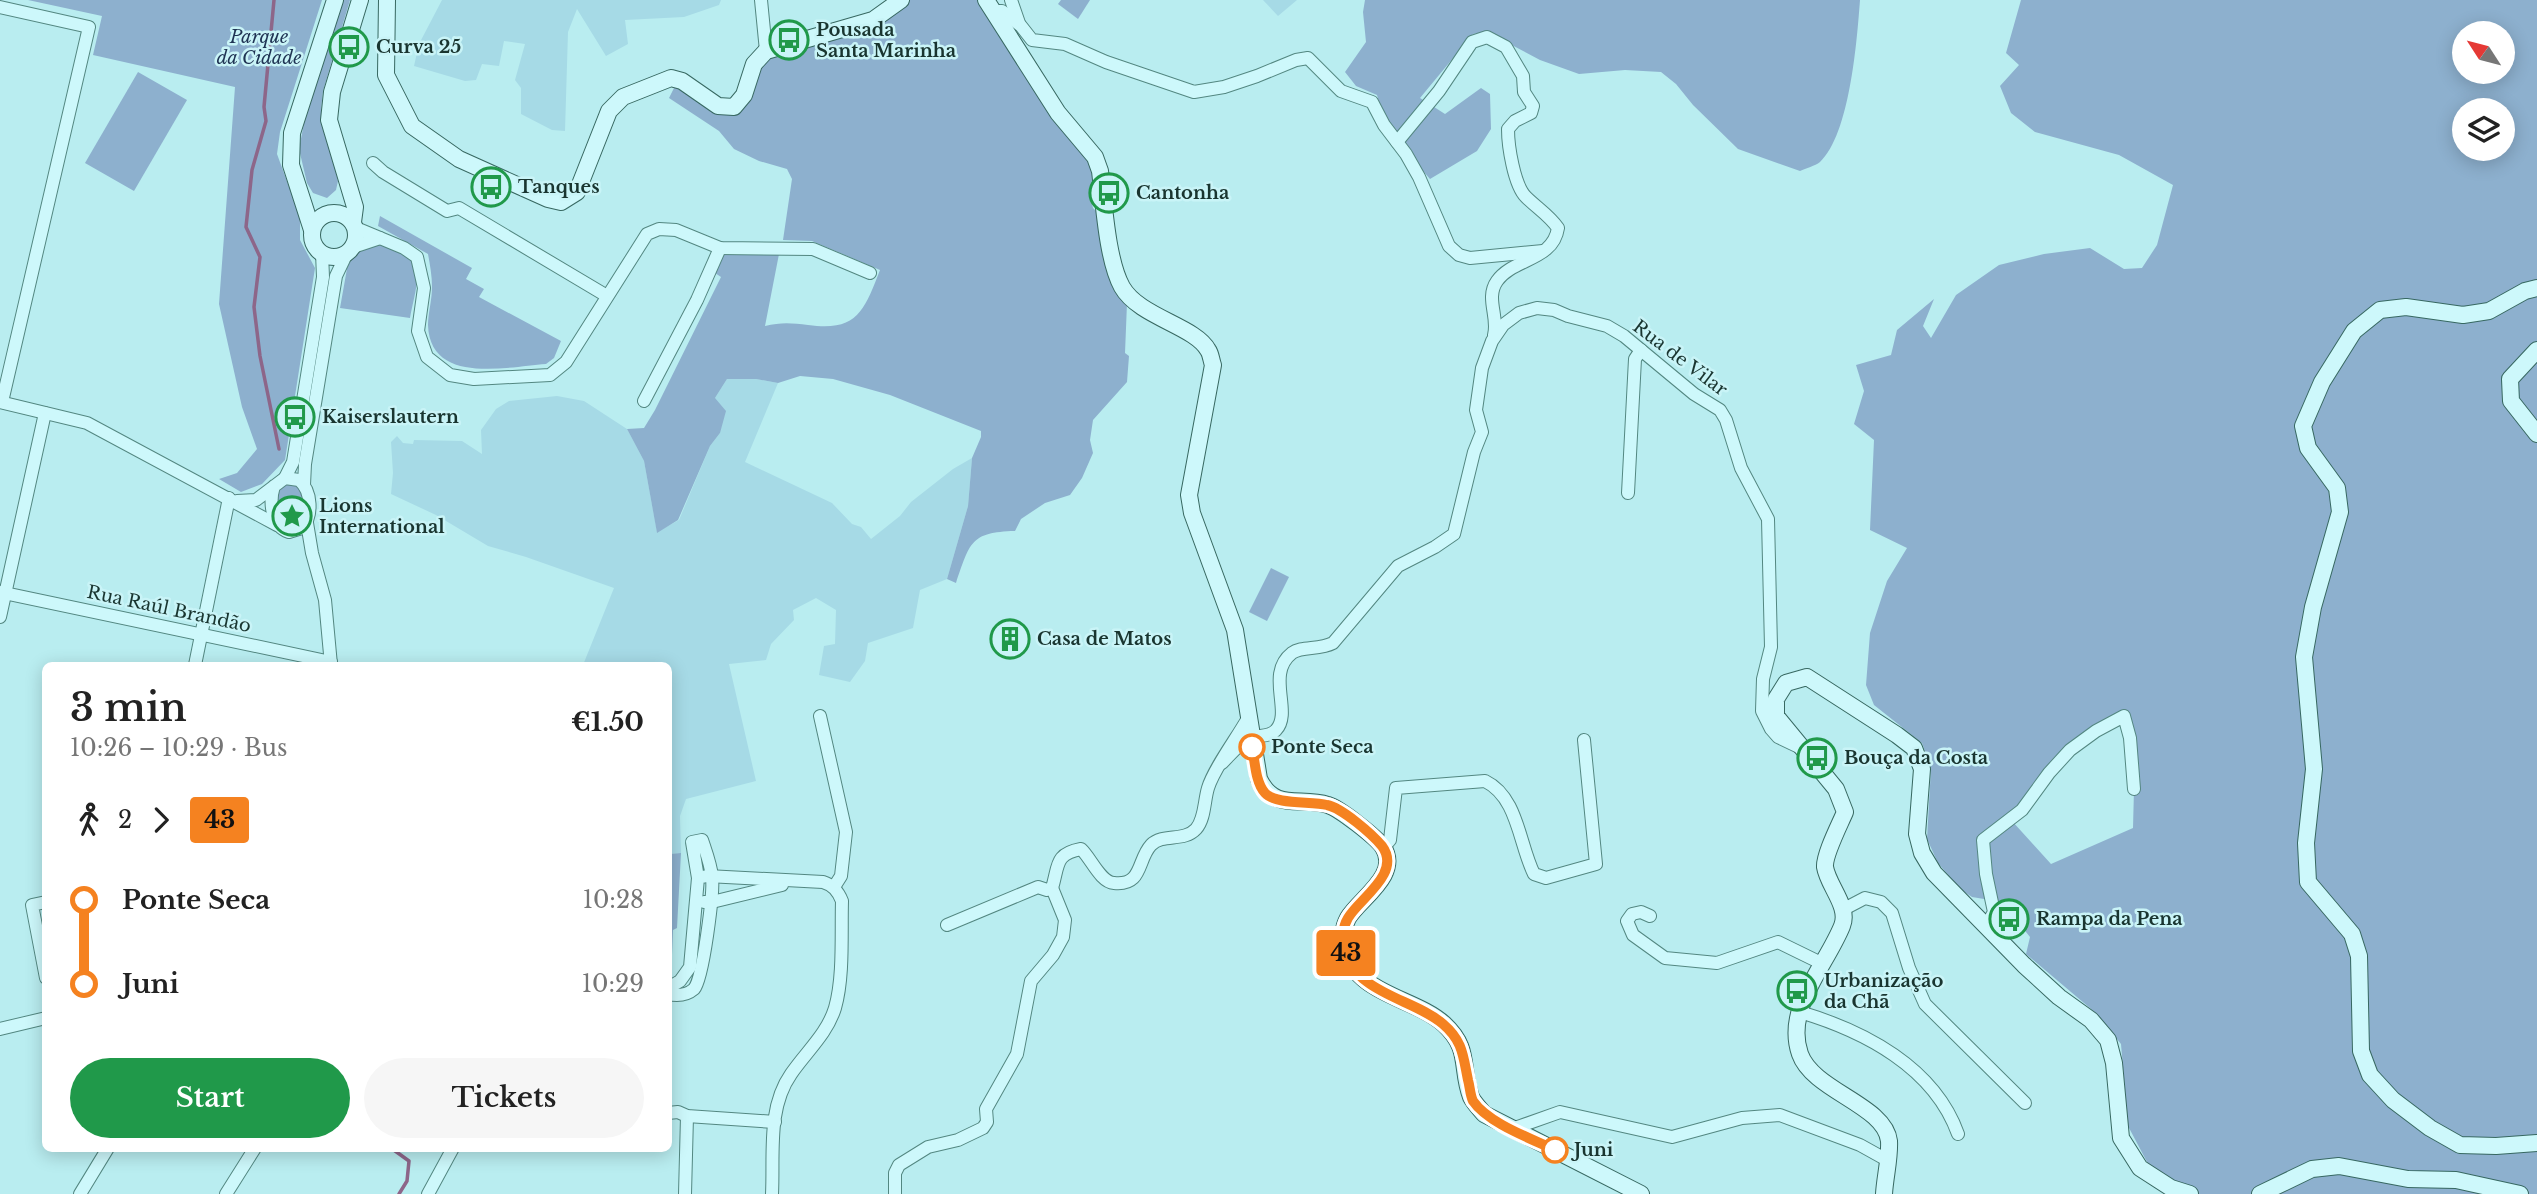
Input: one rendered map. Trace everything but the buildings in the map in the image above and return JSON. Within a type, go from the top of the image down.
[{"type":"street","points":[[335,0],[292,133],[292,165],[314,243],[322,253],[334,257],[380,238]]},
{"type":"street","points":[[304,485],[305,464],[336,276],[356,241],[355,207],[329,120],[332,92],[360,0]]},
{"type":"street","points":[[387,0],[386,75],[412,126],[458,159],[548,200],[561,202],[577,192],[609,111],[623,97],[654,82],[671,78],[682,81],[718,106],[734,107],[744,95],[754,64],[766,51],[873,20],[901,0]]},
{"type":"street","points":[[761,0],[766,51]]},
{"type":"street","points":[[1011,0],[1021,26]]},
{"type":"street","points":[[990,5],[1002,10],[1021,26],[1032,40],[1065,44],[1106,62],[1194,92],[1224,86],[1308,58],[1341,91],[1372,102],[1419,177],[1449,246],[1459,255],[1470,258],[1543,251]]},
{"type":"street","points":[[990,5],[1058,113],[1095,157],[1100,171],[1114,264],[1122,288],[1136,304],[1196,338],[1208,348],[1213,365],[1189,495],[1192,513],[1235,630],[1259,779],[1265,793],[1275,799],[1329,805],[1345,814],[1383,848],[1387,861],[1382,879],[1348,918],[1342,934],[1346,953],[1357,973],[1378,989],[1442,1022],[1461,1041],[1472,1098],[1484,1114],[1641,1194]]},
{"type":"street","points":[[0,7],[89,27],[1,402],[87,423],[277,525],[312,553]]},
{"type":"street","points":[[1397,142],[1439,91],[1472,42],[1487,37],[1506,47],[1523,76],[1524,92],[1533,106],[1531,113],[1515,121],[1508,129],[1508,146],[1523,195],[1558,228],[1556,239],[1543,251],[1497,280],[1492,294],[1496,316],[1492,341]]},
{"type":"street","points":[[373,163],[383,173],[447,211],[459,208],[607,296]]},
{"type":"street","points":[[312,230],[318,219],[331,213],[349,191]]},
{"type":"street","points":[[301,195],[331,213],[344,214],[354,225],[404,248],[417,257],[424,288],[418,331],[427,357],[450,375],[474,379],[550,375],[566,362],[647,234],[659,229],[676,230],[720,248],[813,249],[870,273]]},
{"type":"street","points":[[643,401],[682,331],[720,248]]},
{"type":"street","points":[[232,500],[256,500],[285,478],[293,462],[323,277],[322,253]]},
{"type":"street","points":[[2537,288],[2525,291],[2489,311],[2463,315],[2406,307],[2380,310],[2354,331],[2322,382],[2304,426],[2308,448],[2337,488],[2340,512],[2312,607],[2304,657],[2314,769],[2306,843],[2308,882],[2352,934],[2359,956],[2361,1051],[2370,1075],[2393,1100],[2430,1128],[2460,1145],[2537,1143]]},
{"type":"street","name":"Rua de Vilar","points":[[1251,738],[1273,733],[1279,727],[1281,709],[1278,682],[1280,669],[1290,654],[1333,643],[1398,566],[1454,534],[1474,452],[1482,432],[1476,410],[1482,368],[1492,341],[1503,325],[1518,313],[1537,308],[1554,310],[1606,326],[1641,350],[1694,394],[1720,410],[1726,420],[1741,468],[1768,519],[1771,647],[1763,679],[1762,711],[1778,737],[1801,748]]},
{"type":"street","points":[[1629,493],[1635,359],[1641,350]]},
{"type":"street","points":[[2537,350],[2510,379],[2511,401],[2537,434]]},
{"type":"street","points":[[0,617],[3,593],[45,413]]},
{"type":"street","points":[[285,478],[299,480],[308,491],[307,523],[325,600],[331,662]]},
{"type":"street","points":[[274,486],[272,493],[277,525]]},
{"type":"street","points":[[196,662],[232,500]]},
{"type":"street","points":[[289,532],[302,528],[307,523]]},
{"type":"street","name":"Rua Raúl Brandão","points":[[3,593],[201,633],[323,662]]},
{"type":"street","points":[[1884,1194],[1889,1139],[1881,1121],[1813,1074],[1800,1056],[1796,1035],[1800,1012],[1821,962],[1844,924],[1843,909],[1830,885],[1824,864],[1844,812],[1836,789],[1776,716],[1776,699],[1786,682],[1807,677],[1914,748],[1922,769],[1917,834],[1922,853],[1934,873],[2059,997],[2091,1020],[2108,1040],[2114,1063],[2121,1138],[2140,1168],[2171,1188],[2190,1194]]},
{"type":"street","points":[[820,716],[846,832],[842,871],[834,887]]},
{"type":"street","points":[[1986,926],[1994,912],[1986,874],[1983,840],[2022,810],[2070,750],[2096,731],[2124,716],[2130,738],[2134,789]]},
{"type":"street","points":[[895,1194],[895,1173],[899,1165],[928,1147],[958,1140],[982,1128],[987,1122],[986,1109],[1017,1054],[1031,981],[1053,955],[1063,937],[1065,920],[1052,888],[1057,863],[1068,852],[1081,849],[1103,878],[1112,883],[1130,881],[1140,872],[1146,853],[1153,843],[1196,830],[1202,818],[1209,786],[1248,719]]},
{"type":"street","points":[[1222,763],[1238,746],[1251,738]]},
{"type":"street","points":[[1383,848],[1390,840],[1396,788],[1485,781],[1496,787],[1516,819],[1534,874],[1546,878],[1596,864],[1584,740]]},
{"type":"street","points":[[672,986],[680,981],[690,967],[698,878],[692,842],[702,840],[712,877],[712,902],[701,975],[696,987],[684,994],[672,994]]},
{"type":"street","points":[[698,878],[823,882],[834,887],[842,901],[839,979],[835,1007],[825,1030],[786,1082],[776,1110],[772,1194]]},
{"type":"street","points":[[697,901],[712,902],[796,881]]},
{"type":"street","points":[[947,925],[1038,887],[1047,890],[1052,888]]},
{"type":"street","points":[[1843,909],[1864,898],[1881,902],[1892,913],[1909,968],[1925,1004],[2025,1103]]},
{"type":"street","points":[[42,903],[32,905],[42,957]]},
{"type":"street","points":[[1650,916],[1641,912],[1632,914],[1628,921],[1633,935],[1665,958],[1717,963],[1778,942],[1821,962]]},
{"type":"street","points":[[1800,1012],[1852,1031],[1900,1060],[1934,1090],[1949,1112],[1958,1134]]},
{"type":"street","points":[[0,1029],[42,1019]]},
{"type":"street","points":[[1512,1129],[1560,1112],[1672,1137],[1742,1118],[1780,1115],[1860,1145],[1887,1160]]},
{"type":"street","points":[[672,1113],[775,1122]]},
{"type":"street","points":[[685,1194],[687,1116]]},
{"type":"street","points":[[80,1194],[106,1152]]},
{"type":"street","points":[[226,1194],[252,1152]]},
{"type":"street","points":[[428,1194],[450,1152]]},
{"type":"street","points":[[2260,1194],[2312,1169],[2339,1166],[2408,1179],[2456,1180],[2520,1194]]},
{"type":"street","points":[[2456,1180],[2479,1194]]},
{"type":"shaded area","points":[[442,0],[721,0],[719,5],[684,17],[625,20],[628,44],[606,56],[577,9],[568,32],[565,131],[552,130],[521,114],[521,88],[515,80],[525,44],[504,41],[499,66],[482,64],[476,80],[465,81],[414,66],[419,44]]},
{"type":"shaded area","points":[[1263,0],[1297,0],[1278,16]]},
{"type":"shaded area","points":[[727,379],[756,379],[778,383],[745,462],[832,503],[871,539],[900,516],[911,502],[953,469],[972,458],[968,506],[947,579],[920,590],[913,628],[868,643],[865,661],[850,682],[819,675],[824,646],[835,644],[836,610],[816,598],[793,610],[794,620],[771,644],[766,660],[729,664],[756,781],[686,799],[680,816],[681,853],[672,854],[672,662],[584,662],[614,588],[488,546],[436,515],[391,494],[391,442],[397,436],[403,443],[413,444],[414,440],[462,441],[482,454],[481,430],[496,409],[509,401],[557,396],[584,401],[627,429],[644,461],[657,532],[679,520],[710,446],[720,433],[715,398]]},
{"type":"green space","name":"Parque da Cidade","points":[[28,0],[322,0],[280,132],[277,154],[300,217],[300,240],[315,268],[285,460],[262,484],[241,492],[219,479],[237,473],[257,449],[242,407],[219,304],[235,87],[93,55],[102,16]]},
{"type":"green space","points":[[342,0],[350,0],[323,91],[321,110],[338,181],[336,190],[327,198],[313,193],[307,183],[299,149],[304,123]]},
{"type":"green space","points":[[907,0],[982,0],[1091,162],[1096,192],[1091,199],[1093,208],[1099,214],[1127,303],[1125,353],[1129,356],[1127,382],[1093,420],[1090,440],[1093,453],[1082,478],[1070,495],[1045,503],[1021,519],[1015,531],[989,534],[974,542],[956,583],[947,579],[968,506],[972,458],[981,431],[890,395],[833,379],[800,376],[778,383],[756,379],[727,379],[715,398],[726,411],[720,433],[710,446],[678,520],[657,533],[644,461],[627,429],[644,428],[655,410],[721,277],[715,273],[724,253],[779,254],[765,326],[786,323],[825,326],[848,321],[863,307],[880,270],[812,241],[783,240],[792,179],[787,169],[759,161],[734,149],[719,131],[669,98],[675,86],[709,110],[726,113],[769,58]]},
{"type":"green space","points":[[1061,0],[1090,0],[1078,19],[1058,4]]},
{"type":"green space","points":[[1365,0],[1860,0],[1854,61],[1845,109],[1830,149],[1820,162],[1813,166],[1800,171],[1738,149],[1693,105],[1676,84],[1661,72],[1625,70],[1579,74],[1540,60],[1487,32],[1473,34],[1420,98],[1445,114],[1481,88],[1490,94],[1491,129],[1477,151],[1430,179],[1386,128],[1377,95],[1356,86],[1345,72],[1366,42],[1363,12]]},
{"type":"green space","points":[[2021,0],[2537,0],[2537,1194],[2164,1194],[2128,1126],[2121,1044],[2097,1014],[2026,954],[2030,937],[2002,902],[1972,897],[1960,889],[1938,863],[1927,839],[1931,768],[1922,743],[1874,705],[1866,685],[1870,633],[1887,581],[1907,548],[1870,530],[1874,440],[1854,424],[1864,391],[1856,365],[1891,355],[1897,330],[1934,299],[1923,326],[1931,338],[1956,295],[1999,265],[2044,254],[2090,248],[2124,269],[2142,268],[2157,245],[2173,185],[2119,155],[2035,132],[2011,113],[2000,86],[2019,65],[2006,53]],"holes":[[[2124,717],[2134,789],[2133,828],[2051,864],[2012,821],[2081,741]]]},
{"type":"green space","points":[[138,72],[187,100],[134,191],[85,163]]},
{"type":"green space","points":[[380,216],[472,268],[466,279],[484,289],[479,297],[561,341],[554,358],[546,364],[492,369],[456,364],[442,357],[432,344],[428,325],[432,287],[428,254],[378,226]]},
{"type":"green space","points":[[375,245],[403,253],[413,263],[417,282],[410,318],[340,308],[348,263],[359,250]]},
{"type":"green space","points":[[286,483],[295,484],[304,503],[302,516],[293,523],[285,522],[278,507],[279,492]]},
{"type":"green space","points":[[1271,568],[1289,577],[1267,621],[1249,612]]},
{"type":"green space","points":[[681,853],[677,928],[673,930],[672,955],[672,854]]},
{"type":"waterway","points":[[274,0],[264,107],[266,121],[252,170],[246,227],[260,257],[254,307],[260,356],[279,449]]},
{"type":"waterway","points":[[397,1152],[409,1161],[407,1181],[399,1194]]},
{"type":"bus line","name":"43","points":[[1252,747],[1265,793],[1275,799],[1329,805],[1345,814],[1383,848],[1387,861],[1382,879],[1348,918],[1342,934],[1346,953],[1357,973],[1378,989],[1442,1022],[1461,1041],[1472,1098],[1484,1114],[1555,1150]]},
{"type":"place","name":"Pousada Santa Marinha","points":[[789,40]]},
{"type":"place","name":"Curva 25","points":[[349,47]]},
{"type":"place","name":"Tanques","points":[[491,187]]},
{"type":"place","name":"Cantonha","points":[[1109,193]]},
{"type":"place","name":"Kaiserslautern","points":[[295,417]]},
{"type":"place","name":"Lions International","points":[[292,516]]},
{"type":"place","name":"Casa de Matos","points":[[1010,639]]},
{"type":"place","name":"Ponte Seca","points":[[1252,747]]},
{"type":"place","name":"Bouça da Costa","points":[[1817,758]]},
{"type":"place","name":"Rampa da Pena","points":[[2009,919]]},
{"type":"place","name":"Urbanização da Chã","points":[[1797,991]]},
{"type":"place","name":"Juni","points":[[1555,1150]]}]
